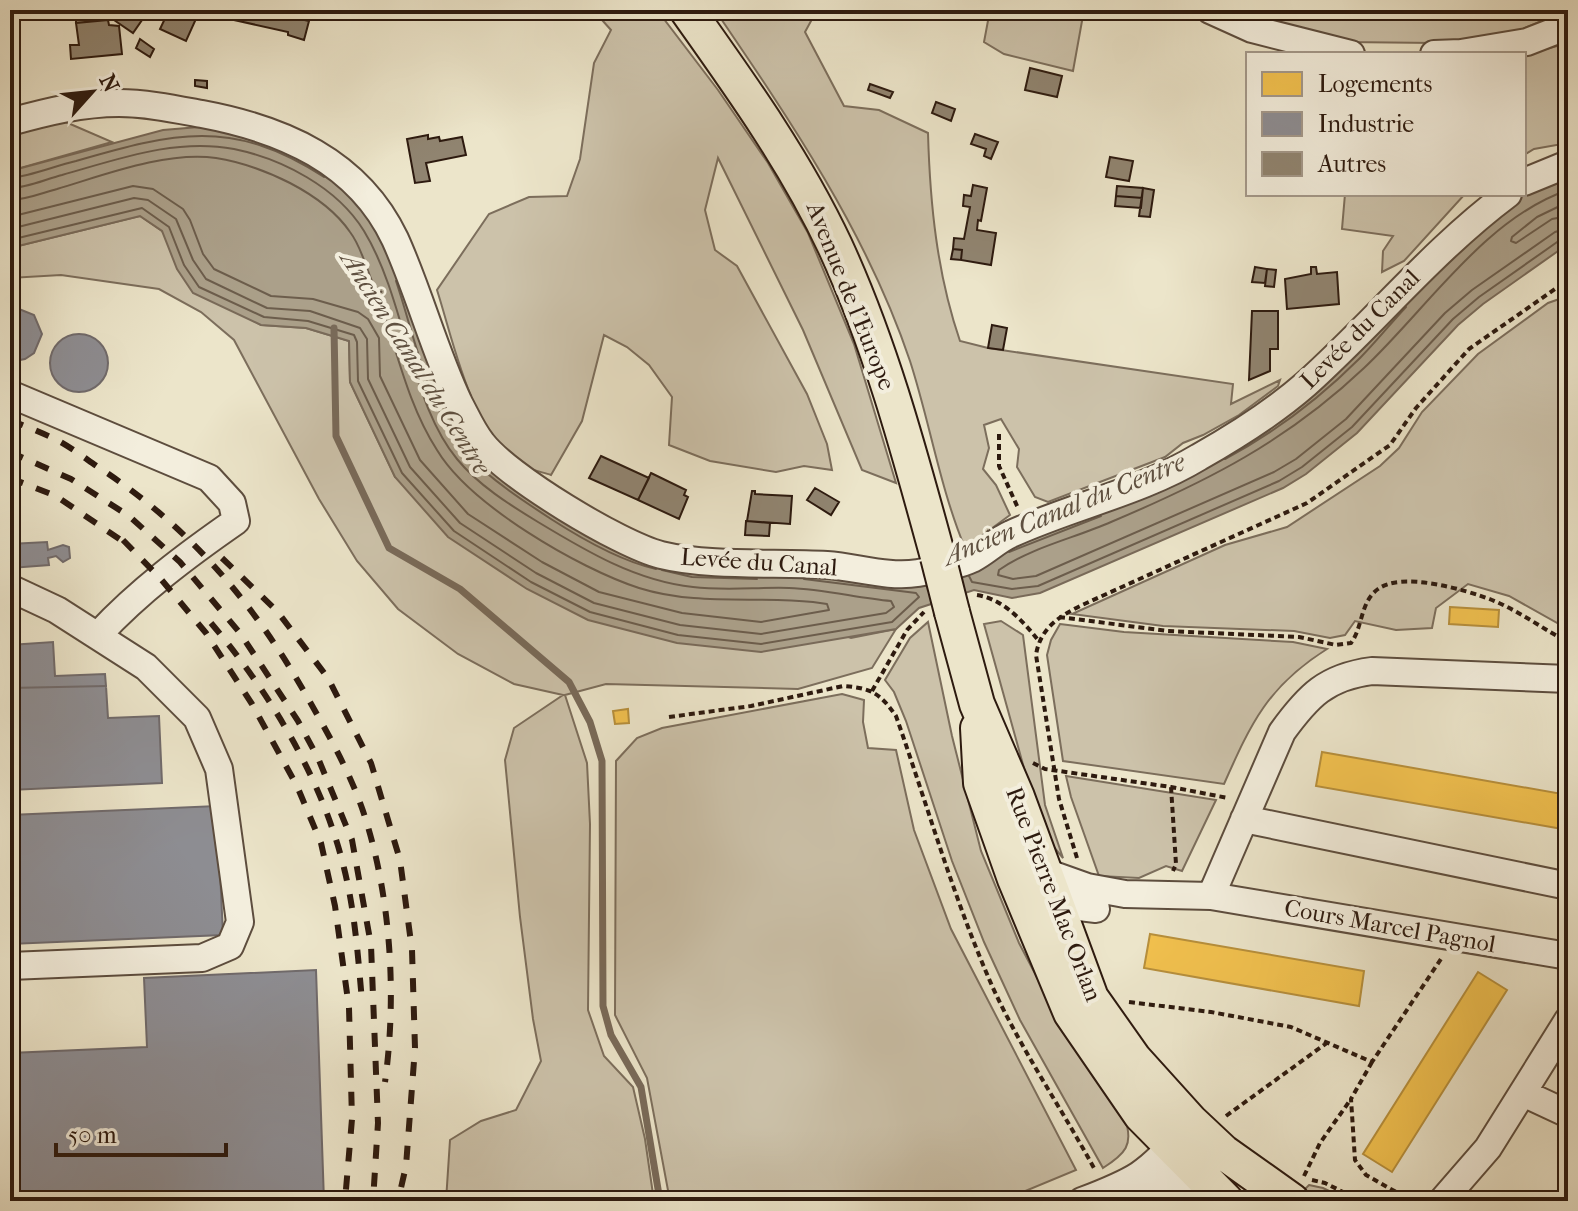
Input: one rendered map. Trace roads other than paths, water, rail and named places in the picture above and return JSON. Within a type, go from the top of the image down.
[{"type":"main road","name":"Avenue de l'Europe","points":[[687,10],[769,127],[810,196],[835,247],[899,414],[952,612]]},
{"type":"main road","name":"Rue Pierre Mac Orlan","points":[[952,612],[977,704],[981,783],[1028,875],[1071,1013],[1141,1115],[1193,1130]]},
{"type":"main road","name":"Rue Pierre Mac Orlan","points":[[1028,875],[1055,904],[1091,998],[1134,1059],[1193,1130],[1223,1152],[1297,1190]]},
{"type":"main road","name":"Rue Pierre Mac Orlan","points":[[1193,1130],[1214,1189]]},
{"type":"street","points":[[1210,10],[1252,29],[1343,52]]},
{"type":"street","points":[[1467,52],[1527,42],[1568,26]]},
{"type":"street","name":"Levée du Canal","points":[[10,122],[61,109],[120,103],[169,108],[245,123],[291,140],[329,160],[353,179],[373,202],[392,233],[446,375],[481,443],[507,467],[553,500],[658,554],[700,560],[815,564],[879,573],[914,574],[971,559],[1007,535],[1129,489],[1195,460],[1254,424],[1303,386],[1433,256],[1506,196]]},
{"type":"street","points":[[1526,181],[1568,164]]},
{"type":"street","points":[[10,394],[209,478],[232,503],[236,521],[198,547],[121,611],[99,634]]},
{"type":"street","points":[[10,588],[99,634],[146,667],[197,718],[219,769],[240,922],[230,946],[202,958],[10,966]]},
{"type":"street","points":[[1211,896],[1271,753],[1297,712],[1329,682],[1348,674],[1372,671],[1568,679]]},
{"type":"street","points":[[1246,812],[1568,886]]},
{"type":"street","points":[[1028,875],[1091,898]]},
{"type":"street","name":"Cours Marcel Pagnol","points":[[1091,898],[1136,894],[1211,896],[1568,956]]},
{"type":"street","points":[[1055,904],[1091,898]]},
{"type":"street","points":[[1075,955],[1091,898]]},
{"type":"street","points":[[1442,1201],[1488,1148],[1568,1020]]},
{"type":"street","points":[[1523,1093],[1568,1114]]},
{"type":"street","points":[[1082,1201],[1134,1180],[1193,1130]]},
{"type":"street","points":[[1134,1180],[1214,1189]]},
{"type":"street","points":[[1134,1180],[1151,1201]]},
{"type":"water","name":"Ancien Canal du Centre","points":[[217,128],[298,153],[374,212],[419,323],[527,495],[742,571],[886,583],[1183,471],[1516,196],[1526,196],[1526,191],[1568,171],[1568,244],[1458,325],[1357,433],[1306,474],[1283,488],[1040,593],[1012,598],[974,590],[919,608],[896,629],[761,652],[677,643],[588,620],[527,589],[448,537],[395,477],[350,382],[349,341],[306,328],[261,325],[193,293],[177,269],[162,231],[140,216],[10,248],[10,171],[163,130]]},
{"type":"waterway","points":[[334,328],[336,436],[389,548],[460,589],[569,682],[590,722],[602,761],[603,1006],[611,1035],[641,1087],[660,1201]]},
{"type":"railway","points":[[10,420],[55,439],[78,453],[165,517],[220,572],[290,667],[339,755],[358,797],[380,877],[391,980],[385,1082]]},
{"type":"railway","points":[[10,452],[71,479],[129,516],[180,562],[240,633],[298,721],[318,758],[352,840],[371,945],[378,1123],[373,1201]]},
{"type":"railway","points":[[10,478],[56,496],[131,547]]},
{"type":"railway","points":[[123,540],[206,633],[252,704],[297,786],[321,843],[335,906],[349,1008],[352,1119],[345,1201]]},
{"type":"railway","points":[[222,558],[277,611],[328,678],[371,763],[400,860],[412,950],[415,1048],[406,1166],[398,1201]]},
{"type":"railway","points":[[211,623],[273,708],[308,769],[322,802],[348,885],[362,1001]]}]
